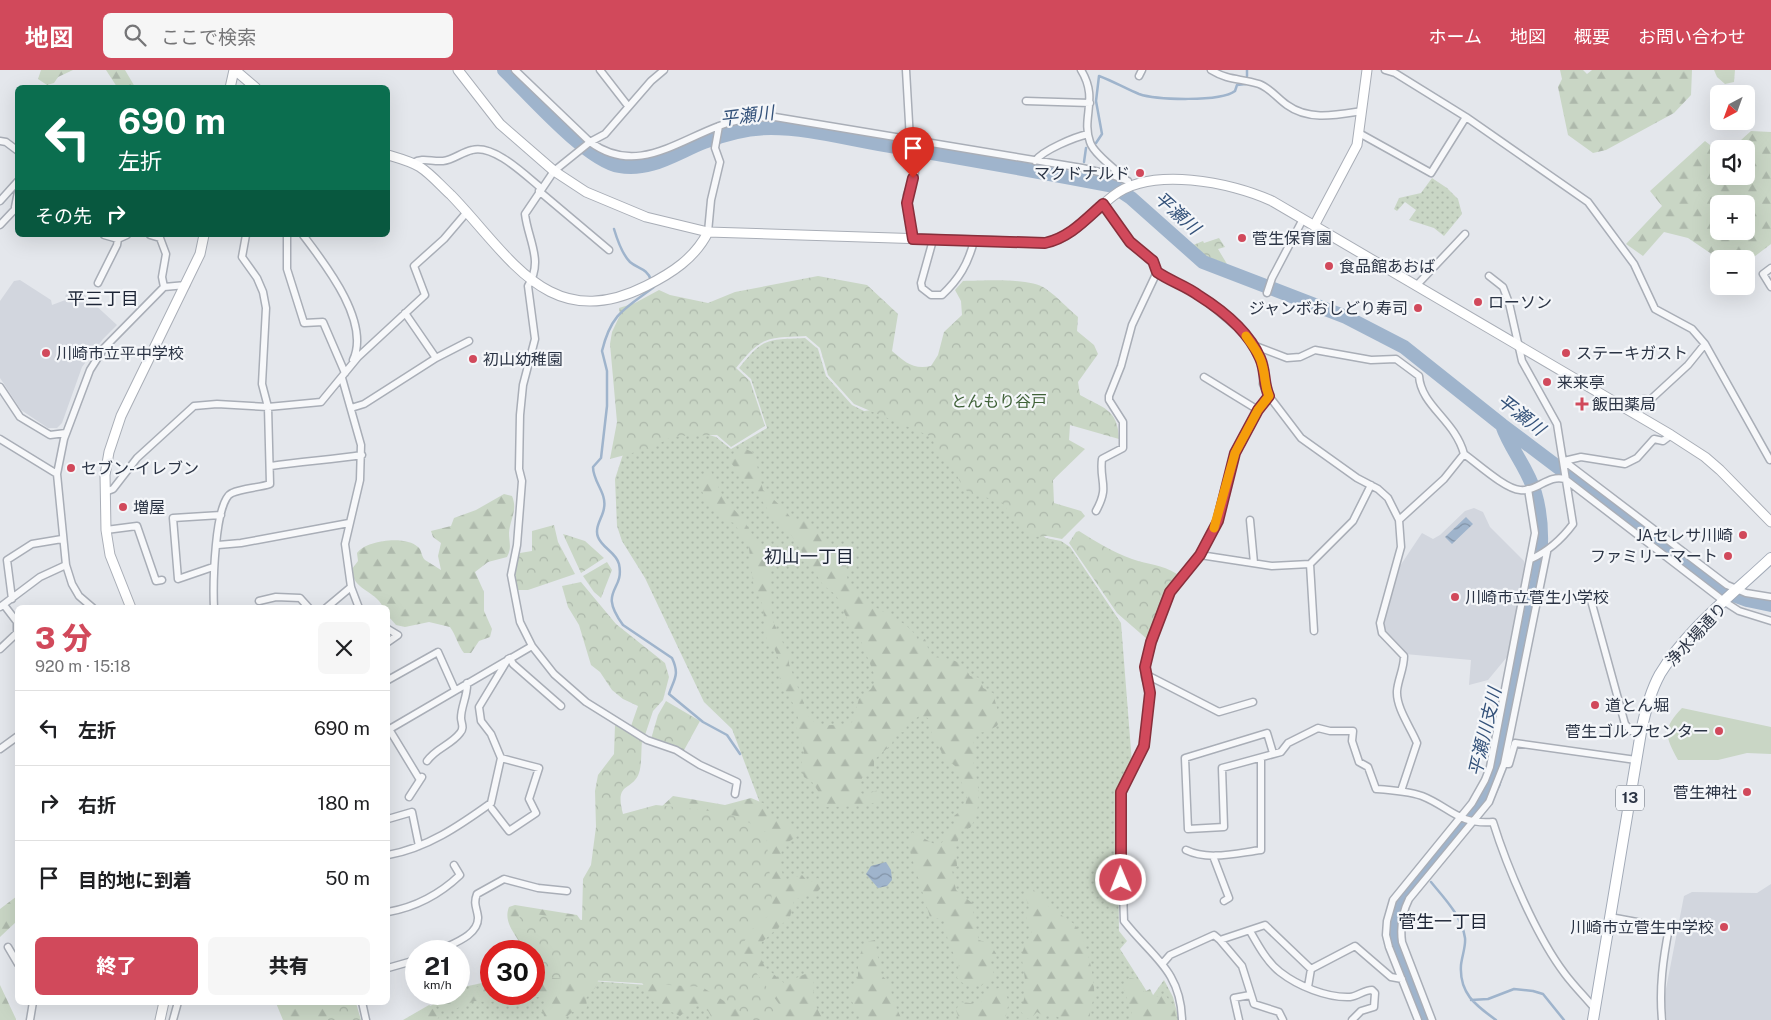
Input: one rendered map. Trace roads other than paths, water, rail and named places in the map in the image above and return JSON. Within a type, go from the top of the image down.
[{"type":"main road","name":"浄水場通り","points":[[1593,1020],[1641,732],[1646,710],[1659,675],[1681,646],[1771,558]]},
{"type":"street","points":[[231,85],[235,70],[252,85]]},
{"type":"street","points":[[458,70],[500,124],[554,171],[586,192],[616,206],[655,219],[708,232],[1035,244],[1055,241],[1074,230],[1115,194],[1130,184],[1186,181],[1227,185],[1272,200],[1671,435],[1705,457],[1771,522]]},
{"type":"street","points":[[514,70],[590,142],[598,148],[622,157],[639,157],[652,154],[718,126],[746,119],[775,117],[910,142],[1112,175],[1130,184]]},
{"type":"street","points":[[600,70],[628,106]]},
{"type":"street","points":[[664,70],[650,81],[605,134],[590,142],[554,171],[525,214],[536,254],[532,281],[528,286],[535,339],[523,385],[520,415],[519,469],[522,481],[517,545],[511,575],[520,622],[532,646],[554,674],[586,702],[647,740],[676,750],[700,765],[737,782],[735,794]]},
{"type":"street","points":[[906,70],[910,142],[915,173],[907,203],[913,239]]},
{"type":"street","points":[[1081,70],[1090,88],[1088,134],[1090,144],[1130,184]]},
{"type":"street","points":[[1211,70],[1229,79],[1261,85],[1291,108],[1303,113],[1332,116],[1362,111]]},
{"type":"street","points":[[1314,226],[1357,145],[1367,70]]},
{"type":"street","points":[[1384,70],[1395,73],[1466,118],[1588,202],[1634,264],[1655,310],[1692,329],[1705,344],[1770,460]]},
{"type":"street","points":[[1026,101],[1090,103]]},
{"type":"street","points":[[1359,133],[1431,173],[1466,118]]},
{"type":"street","points":[[390,157],[412,163],[438,182],[532,281],[553,295],[586,302],[618,298],[652,283],[696,252],[708,232],[711,200],[720,162],[715,147],[718,126]]},
{"type":"street","points":[[1035,161],[1039,155],[1060,146],[1070,138],[1088,134]]},
{"type":"street","points":[[0,141],[6,142],[15,149]]},
{"type":"street","points":[[412,163],[420,159],[442,161],[472,150],[485,150],[506,161],[609,250]]},
{"type":"street","points":[[0,201],[15,184]]},
{"type":"street","points":[[1103,204],[1130,242],[1153,261],[1157,272],[1198,294],[1232,321],[1252,345],[1260,359],[1264,370],[1264,384],[1269,396],[1301,438],[1388,498],[1399,520],[1401,547],[1400,558],[1393,575],[1380,623],[1382,633],[1404,656],[1404,667],[1397,689],[1397,700],[1417,743],[1401,791]]},
{"type":"street","points":[[0,225],[15,208]]},
{"type":"street","points":[[105,492],[113,489],[137,458],[194,406],[217,404],[268,407],[321,402],[351,364],[425,295],[414,266],[444,239],[467,212]]},
{"type":"street","points":[[1268,292],[1271,281],[1303,219]]},
{"type":"street","points":[[1416,286],[1465,234]]},
{"type":"street","points":[[111,237],[118,239],[122,237]]},
{"type":"street","points":[[157,237],[160,238],[166,254],[162,277],[164,287]]},
{"type":"street","points":[[129,605],[110,555],[106,530],[105,492],[109,452],[115,432],[200,254],[204,237]]},
{"type":"street","points":[[214,605],[213,567],[221,516],[226,499],[231,493],[270,484],[268,407],[262,384],[266,308],[263,292],[242,257],[246,237]]},
{"type":"street","points":[[287,237],[287,269],[304,323],[323,322],[343,375],[361,445],[360,480],[345,544],[351,587],[358,605]]},
{"type":"street","points":[[304,237],[341,288],[346,300],[356,337],[355,355],[351,364]]},
{"type":"street","points":[[98,283],[117,245],[118,239]]},
{"type":"street","points":[[933,240],[921,283],[922,288],[931,295],[942,295],[958,280],[968,262],[974,241]]},
{"type":"street","points":[[1771,268],[1764,274],[1771,287]]},
{"type":"street","points":[[1096,511],[1103,497],[1105,487],[1102,458],[1123,448],[1123,422],[1109,400],[1109,396],[1121,366],[1132,325],[1157,272]]},
{"type":"street","points":[[1489,276],[1503,287],[1509,303],[1522,361],[1557,424],[1574,524],[1547,552],[1531,559]]},
{"type":"street","points":[[90,605],[79,596],[72,584],[66,565],[62,539],[57,474],[66,433],[90,370],[104,348],[164,287],[186,285]]},
{"type":"street","points":[[405,313],[436,358]]},
{"type":"street","points":[[351,408],[364,404],[436,358],[469,340]]},
{"type":"street","points":[[1632,412],[1644,399],[1650,400],[1688,365],[1705,344]]},
{"type":"street","points":[[1252,345],[1287,358],[1300,357],[1315,350],[1371,360],[1396,359],[1419,376],[1420,388],[1455,432],[1464,454],[1507,484],[1520,490],[1528,489],[1557,476],[1565,477],[1725,602],[1739,611],[1771,621]]},
{"type":"street","points":[[1204,377],[1258,410]]},
{"type":"street","points":[[0,387],[20,417],[50,435],[66,433]]},
{"type":"street","points":[[1182,1020],[1176,986],[1163,963],[1130,929],[1122,914],[1121,792],[1144,746],[1150,693],[1145,674],[1151,642],[1170,592],[1200,555],[1218,521],[1235,453],[1258,410],[1269,396]]},
{"type":"street","points":[[1564,462],[1581,457],[1625,464],[1632,462],[1654,439],[1663,441],[1671,435]]},
{"type":"street","points":[[0,439],[57,474]]},
{"type":"street","points":[[1399,520],[1444,479],[1464,454]]},
{"type":"street","points":[[271,466],[315,459],[327,460],[362,455]]},
{"type":"street","points":[[1564,462],[1728,585],[1771,597]]},
{"type":"street","points":[[1200,555],[1272,566],[1310,564],[1353,521],[1371,485]]},
{"type":"street","points":[[1418,1020],[1386,935],[1387,921],[1393,900],[1479,793],[1490,767],[1536,533],[1528,489]]},
{"type":"street","points":[[213,567],[178,578],[173,518],[221,516]]},
{"type":"street","points":[[1250,520],[1254,563]]},
{"type":"street","points":[[218,544],[241,543],[349,523]]},
{"type":"street","points":[[106,530],[137,526],[156,582],[162,580]]},
{"type":"street","points":[[1652,546],[1661,535]]},
{"type":"street","points":[[12,598],[7,560],[32,544],[62,539]]},
{"type":"street","points":[[1252,539],[1260,539]]},
{"type":"street","points":[[1432,1020],[1402,942],[1401,921],[1409,899],[1473,821],[1496,789],[1504,764],[1547,552]]},
{"type":"street","points":[[1310,564],[1314,631]]},
{"type":"street","points":[[15,620],[2,606],[40,577],[66,565]]},
{"type":"street","points":[[330,605],[351,587]]},
{"type":"street","points":[[1589,593],[1625,724],[1631,731],[1641,732]]},
{"type":"street","points":[[259,601],[276,598],[300,598],[306,605]]},
{"type":"street","points":[[390,630],[398,635],[390,641]]},
{"type":"street","points":[[0,649],[15,635]]},
{"type":"street","points":[[390,729],[532,646]]},
{"type":"street","points":[[390,679],[438,652],[455,690]]},
{"type":"street","points":[[509,658],[513,664],[561,706]]},
{"type":"street","points":[[390,856],[407,852],[437,838],[491,803],[501,758],[492,734],[481,721],[479,707],[509,658]]},
{"type":"street","points":[[1145,674],[1219,712],[1253,702]]},
{"type":"street","points":[[427,760],[433,752],[461,733],[463,726],[461,717],[468,691],[467,683]]},
{"type":"street","points":[[1273,753],[1267,733],[1185,758],[1188,829],[1224,827],[1222,768],[1281,752],[1288,743],[1318,728],[1330,731],[1353,731],[1352,742],[1359,762],[1368,767],[1376,789],[1401,791],[1423,797],[1459,817],[1473,821],[1493,822],[1519,889],[1544,938],[1564,972],[1595,1009]]},
{"type":"street","points":[[390,733],[421,778],[409,796]]},
{"type":"street","points":[[0,749],[15,738]]},
{"type":"street","points":[[1504,764],[1509,764],[1515,744],[1636,760]]},
{"type":"street","points":[[492,809],[509,831],[536,813],[529,799],[539,768],[501,758]]},
{"type":"street","points":[[1186,850],[1195,854],[1213,856],[1261,850],[1262,758]]},
{"type":"street","points":[[390,818],[412,811],[419,846]]},
{"type":"street","points":[[1213,856],[1229,898],[1224,901]]},
{"type":"street","points":[[390,912],[407,909],[445,889],[460,875],[454,865]]},
{"type":"street","points":[[458,940],[476,928],[478,920],[474,902],[477,894],[504,880],[538,888],[567,891]]},
{"type":"street","points":[[1610,917],[1670,928],[1662,964],[1662,1020]]},
{"type":"street","points":[[1220,940],[1265,925],[1311,969]]},
{"type":"street","points":[[1250,931],[1261,951],[1280,972],[1308,987],[1323,994],[1339,997],[1353,997],[1367,990],[1372,990],[1375,993],[1374,1007],[1361,1011],[1352,1020]]},
{"type":"street","points":[[1163,963],[1170,955],[1214,935],[1242,966],[1254,1004],[1279,1012],[1283,1020]]},
{"type":"street","points":[[1311,969],[1356,946],[1391,977],[1402,979]]},
{"type":"street","points":[[8,947],[15,959]]},
{"type":"street","points":[[390,967],[405,963]]},
{"type":"street","points":[[1308,987],[1311,969]]},
{"type":"street","points":[[1239,1020],[1234,998],[1250,995]]},
{"type":"street","points":[[30,1020],[32,1005]]},
{"type":"street","points":[[160,1020],[162,1005]]},
{"type":"street","points":[[173,1020],[177,1005]]},
{"type":"street","points":[[363,1005],[366,1020]]},
{"type":"water","points":[[1466,517],[1473,524],[1452,544],[1445,537]]},
{"type":"water","points":[[886,862],[891,870],[892,880],[887,886],[878,888],[866,874],[871,866]]},
{"type":"waterway","name":"平瀬川","points":[[504,70],[558,125],[590,152],[605,161],[619,166],[630,167],[652,164],[704,142],[737,132],[763,128],[784,128],[1113,186],[1131,198],[1203,262],[1346,317],[1404,347],[1502,425],[1722,591],[1747,600],[1771,605]]},
{"type":"waterway","points":[[1247,70],[1247,76]]},
{"type":"waterway","points":[[1096,143],[1102,134],[1096,101],[1099,76],[1139,94],[1173,99],[1228,95],[1235,91],[1237,85],[1246,84]]},
{"type":"waterway","points":[[1084,162],[1086,148]]},
{"type":"waterway","name":"平瀬川","points":[[1083,175],[1083,180]]},
{"type":"waterway","points":[[614,229],[620,247],[627,259],[645,271],[651,280]]},
{"type":"waterway","points":[[653,285],[654,287],[627,307],[614,320],[602,351],[607,371],[607,406],[601,458],[593,467],[595,478],[604,497],[603,511],[597,533],[600,541],[615,556],[619,564],[619,580],[612,597],[612,604],[623,625],[672,658],[676,673],[669,694],[703,722],[727,735],[740,754]]},
{"type":"waterway","name":"平瀬川支川","points":[[1426,1020],[1397,952],[1394,932],[1396,917],[1401,902],[1485,801],[1494,783],[1541,555],[1539,513],[1535,493],[1528,475],[1502,425]]},
{"type":"waterway","points":[[1431,882],[1452,908],[1463,930],[1465,941],[1461,975],[1466,991],[1481,1009],[1496,1020]]},
{"type":"waterway","points":[[1471,1000],[1488,999],[1514,989],[1533,991],[1543,994],[1564,1020]]},
{"type":"place","name":"マクドナルド","points":[[1140,173]]},
{"type":"place","name":"菅生保育園","points":[[1242,238]]},
{"type":"place","name":"食品館あおば","points":[[1329,266]]},
{"type":"place","name":"ローソン","points":[[1478,302]]},
{"type":"place","name":"ジャンボおしどり寿司","points":[[1418,308]]},
{"type":"place","name":"川崎市立平中学校","points":[[46,353]]},
{"type":"place","name":"ステーキガスト","points":[[1566,353]]},
{"type":"place","name":"初山幼稚園","points":[[473,359]]},
{"type":"place","name":"来来亭","points":[[1547,382]]},
{"type":"place","name":"飯田薬局","points":[[1582,404]]},
{"type":"place","name":"セブン-イレブン","points":[[71,468]]},
{"type":"place","name":"増屋","points":[[123,507]]},
{"type":"place","name":"JAセレサ川崎","points":[[1743,535]]},
{"type":"place","name":"ファミリーマート","points":[[1728,556]]},
{"type":"place","name":"川崎市立菅生小学校","points":[[1455,597]]},
{"type":"place","name":"道とん堀","points":[[1595,705]]},
{"type":"place","name":"菅生ゴルフセンター","points":[[1719,731]]},
{"type":"place","name":"菅生神社","points":[[1747,792]]},
{"type":"place","name":"川崎市立菅生中学校","points":[[1724,927]]},
{"type":"district","name":"平三丁目","points":[[103,299]]},
{"type":"district","name":"初山一丁目","points":[[809,557]]},
{"type":"district","name":"菅生一丁目","points":[[1443,922]]},
{"type":"park label","name":"とんもり谷戸","points":[[999,401]]}]
